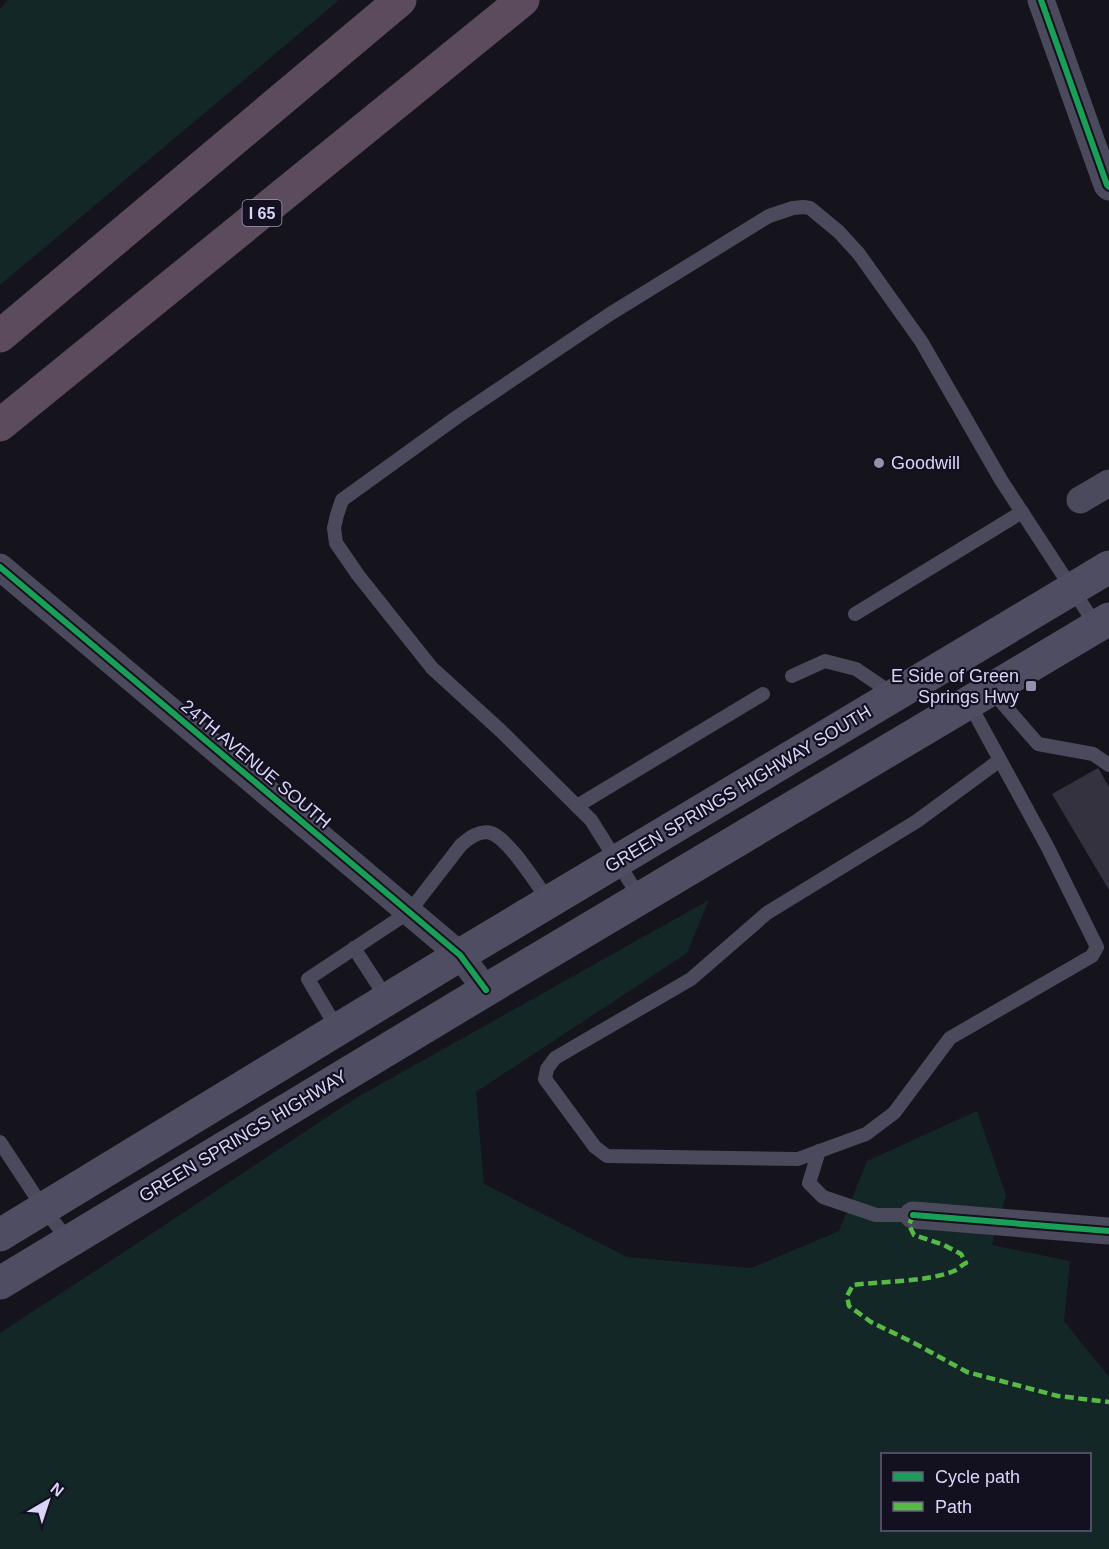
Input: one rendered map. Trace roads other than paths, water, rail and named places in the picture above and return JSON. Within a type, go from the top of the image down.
[{"type":"highway","points":[[0,336],[400,0]]},
{"type":"highway","name":"I 65","points":[[0,425],[523,0]]},
{"type":"main road","name":"GREEN SPRINGS HIGHWAY SOUTH","points":[[459,955],[1109,567]]},
{"type":"main road","points":[[486,990],[1103,623]]},
{"type":"main road","points":[[0,1235],[459,955]]},
{"type":"main road","name":"GREEN SPRINGS HIGHWAY","points":[[0,1283],[486,990]]},
{"type":"street","points":[[1041,0],[1109,187]]},
{"type":"street","points":[[1080,500],[1109,483]]},
{"type":"street","name":"24TH AVENUE SOUTH","points":[[0,567],[459,955],[486,990]]},
{"type":"street","points":[[913,1215],[1109,1231]]},
{"type":"lane","points":[[640,898],[591,820],[432,668],[358,575],[336,543],[334,528],[342,500],[457,417],[610,314],[769,216],[793,208],[810,208],[839,232],[859,255],[921,340],[1001,480],[1022,512],[1073,588],[1103,623]]},
{"type":"lane","points":[[855,614],[1022,512]]},
{"type":"lane","points":[[792,676],[825,661],[856,669],[894,695]]},
{"type":"lane","points":[[577,806],[764,694]]},
{"type":"lane","points":[[980,696],[1000,760],[1047,846],[1097,947],[1092,956],[950,1038],[894,1113],[866,1134],[798,1159],[607,1156],[595,1147],[545,1079],[547,1069],[555,1058],[691,979],[766,913],[917,821],[1000,760]]},
{"type":"lane","points":[[980,696],[1038,744],[1093,754],[1109,765]]},
{"type":"lane","points":[[338,1030],[308,980],[409,912],[461,845],[471,837],[489,832],[506,843],[549,901]]},
{"type":"lane","points":[[354,948],[387,1000]]},
{"type":"lane","points":[[0,1142],[44,1209],[69,1241]]},
{"type":"lane","points":[[819,1151],[809,1183],[823,1197],[876,1215],[913,1215]]},
{"type":"place","name":"Goodwill","points":[[879,463]]},
{"type":"place","name":"E Side of Green Springs Hwy","points":[[1031,686]]}]
